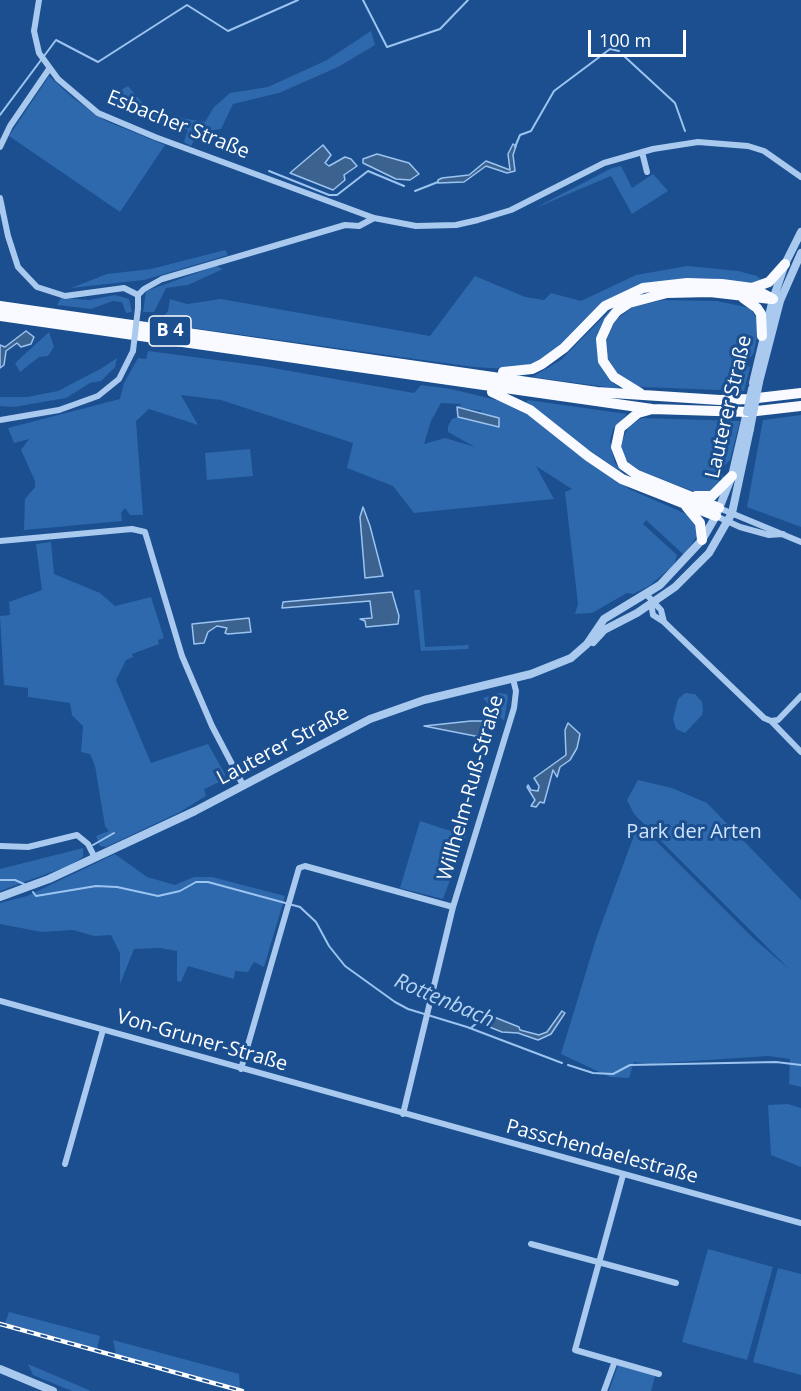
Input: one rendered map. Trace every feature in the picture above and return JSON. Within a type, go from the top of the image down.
[{"type":"highway","points":[[752,288],[772,280],[785,264]]},
{"type":"highway","name":"B 4","points":[[473,373],[515,372],[542,364],[564,348],[605,306],[643,288],[704,282],[752,288]]},
{"type":"highway","points":[[752,288],[776,300]]},
{"type":"highway","points":[[652,396],[626,386],[607,369],[601,351],[601,339],[609,321],[628,303],[667,293],[731,294],[776,300]]},
{"type":"highway","points":[[731,294],[757,308],[762,321],[762,336]]},
{"type":"highway","name":"B 4","points":[[0,306],[597,392],[749,399],[801,393]]},
{"type":"highway","name":"B 4","points":[[0,316],[652,409],[748,412],[801,406]]},
{"type":"highway","points":[[471,385],[520,404],[622,479],[718,512]]},
{"type":"highway","points":[[652,409],[638,413],[620,428],[616,437],[618,456],[623,465],[637,475],[687,500],[697,517],[702,540]]},
{"type":"highway","points":[[687,500],[712,496],[732,476]]},
{"type":"street","name":"Esbacher Straße","points":[[39,0],[34,31],[39,53],[47,66],[91,108],[115,121],[374,218],[416,226],[436,226],[478,220],[511,210],[596,167],[642,152],[698,142],[729,142],[764,151],[801,177]]},
{"type":"street","points":[[0,147],[10,126],[47,66]]},
{"type":"street","points":[[642,152],[647,172]]},
{"type":"street","points":[[0,198],[8,236],[18,267],[37,286],[65,297],[124,288],[138,295]]},
{"type":"street","points":[[0,420],[59,410],[98,396],[119,379],[133,351],[138,295],[148,285],[345,225],[359,226],[374,218]]},
{"type":"street","name":"Lauterer Straße","points":[[0,897],[21,891],[95,858],[370,719],[424,700],[513,679],[565,662],[594,641],[604,630],[700,564],[730,517],[756,382],[776,300],[785,264],[801,232]]},
{"type":"street","name":"Lauterer Straße","points":[[756,382],[762,336],[776,300],[801,253]]},
{"type":"street","name":"Lauterer Straße","points":[[649,598],[702,540],[718,512],[747,429]]},
{"type":"street","points":[[718,512],[801,542]]},
{"type":"street","points":[[0,541],[132,529],[145,532],[182,656],[212,726],[243,785]]},
{"type":"street","points":[[649,598],[659,608],[664,622],[764,718],[771,721],[801,752]]},
{"type":"street","name":"Willhelm-Ruß-Straße","points":[[399,1113],[429,1006],[453,907],[514,708],[516,691],[513,679]]},
{"type":"street","points":[[771,721],[778,720],[801,696]]},
{"type":"street","points":[[0,846],[28,848],[77,835],[88,843],[95,858]]},
{"type":"street","name":"Willhelm-Ruß-Straße","points":[[241,1069],[296,874],[305,866],[453,907]]},
{"type":"street","name":"Von-Gruner-Straße","points":[[0,1001],[399,1113]]},
{"type":"street","points":[[64,1164],[103,1030]]},
{"type":"street","name":"Passchendaelestraße","points":[[399,1113],[801,1223]]},
{"type":"street","points":[[623,1174],[574,1350],[659,1374]]},
{"type":"street","points":[[531,1244],[676,1283]]},
{"type":"street","points":[[604,1391],[615,1361]]},
{"type":"street","points":[[0,1369],[53,1391]]},
{"type":"green space","points":[[371,31],[375,45],[338,67],[279,93],[233,104],[221,129],[199,132],[191,146],[184,142],[188,130],[131,109],[112,95],[128,86],[151,113],[205,122],[214,107],[230,93],[268,87],[327,60]]},
{"type":"green space","points":[[49,76],[73,98],[106,121],[165,145],[120,212],[9,136]]},
{"type":"green space","points":[[621,166],[632,188],[653,174],[668,191],[632,214],[611,176],[533,209],[612,168]]},
{"type":"green space","points":[[225,250],[228,255],[144,280],[71,288],[107,274],[151,269]]},
{"type":"green space","points":[[216,266],[223,269],[188,285],[166,288],[154,312],[143,312],[146,291]]},
{"type":"green space","points":[[687,266],[738,271],[757,276],[764,282],[752,284],[711,278],[679,279],[630,289],[539,363],[509,369],[473,367],[143,321],[161,319],[168,311],[170,299],[187,304],[221,299],[430,336],[475,276],[525,297],[544,300],[551,293],[581,301],[636,275]]},
{"type":"green space","points":[[115,295],[129,299],[132,312],[126,313],[122,302],[113,301],[91,309],[57,305],[61,298],[89,300]]},
{"type":"green space","points":[[663,300],[717,301],[750,308],[758,320],[759,327],[754,352],[751,357],[743,357],[744,364],[750,367],[744,391],[642,387],[629,384],[619,377],[606,355],[606,342],[614,321],[633,307]]},
{"type":"green space","points":[[614,306],[600,330],[613,383],[621,389],[532,377],[561,360]]},
{"type":"green space","points":[[49,332],[54,347],[48,356],[39,357],[20,372],[15,363]]},
{"type":"green space","points":[[148,351],[262,366],[414,393],[421,385],[451,389],[505,402],[526,413],[629,489],[691,516],[699,533],[684,555],[646,520],[643,524],[677,555],[674,565],[649,586],[633,594],[627,593],[592,613],[575,614],[578,604],[565,492],[572,489],[536,466],[554,499],[414,513],[393,486],[347,468],[353,443],[221,400],[181,395],[198,425],[149,409],[136,421],[143,515],[130,515],[125,508],[121,513],[122,521],[24,530],[25,499],[35,487],[35,481],[21,450],[29,439],[14,443],[8,428],[120,399],[124,383],[138,358],[146,359]],"holes":[[[441,403],[462,404],[457,407],[482,411],[471,420],[458,417],[452,419],[448,432],[475,447],[445,438],[424,444],[431,421]]]},
{"type":"green space","points":[[117,358],[115,367],[101,381],[90,383],[66,398],[14,407],[0,406],[0,397],[27,397],[58,391]]},
{"type":"green space","points":[[528,400],[627,414],[613,429],[610,441],[615,463],[623,473],[587,449],[526,402]]},
{"type":"green space","points":[[801,415],[801,527],[747,507],[763,420]]},
{"type":"green space","points":[[642,418],[740,421],[730,460],[720,470],[724,477],[713,491],[695,492],[629,464],[623,454],[621,444],[628,427]]},
{"type":"green space","points":[[250,449],[253,476],[207,480],[205,453]]},
{"type":"green space","points":[[51,542],[54,574],[100,593],[115,606],[151,597],[164,638],[158,640],[159,644],[132,654],[133,657],[126,660],[116,680],[151,763],[208,744],[225,774],[224,780],[204,789],[206,796],[180,812],[106,847],[100,846],[96,836],[109,831],[105,826],[95,766],[90,754],[81,752],[83,726],[72,715],[70,703],[28,697],[28,688],[4,685],[0,616],[10,615],[9,602],[42,590],[36,544]]},
{"type":"green space","points":[[414,590],[420,590],[425,647],[469,645],[468,649],[421,651]]},
{"type":"green space","points":[[499,693],[507,694],[508,698],[504,721],[483,698]]},
{"type":"green space","points":[[685,693],[695,694],[702,702],[703,710],[702,715],[685,733],[676,729],[673,719],[678,699]]},
{"type":"green space","name":"Park der Arten","points":[[638,780],[672,788],[707,803],[801,900],[801,1087],[789,1084],[790,1059],[768,1056],[649,1064],[634,1062],[629,1078],[610,1077],[561,1054],[596,939],[637,827],[640,825],[753,938],[790,970],[634,814],[627,800]]},
{"type":"green space","points":[[420,821],[466,836],[443,899],[400,888]]},
{"type":"green space","points":[[83,848],[83,857],[68,866],[0,891],[0,869]]},
{"type":"green space","points":[[115,854],[147,877],[175,885],[194,877],[212,877],[285,896],[264,967],[254,962],[248,972],[235,971],[234,979],[188,966],[181,982],[177,981],[177,951],[160,948],[134,949],[120,984],[120,953],[111,935],[94,936],[73,930],[42,932],[0,924],[0,903],[27,896]]},
{"type":"green space","points":[[788,1104],[801,1108],[801,1167],[771,1155],[768,1105]]},
{"type":"green space","points":[[708,1249],[773,1267],[747,1360],[682,1342]]},
{"type":"green space","points":[[778,1268],[801,1274],[801,1375],[753,1362]]},
{"type":"green space","points":[[9,1312],[100,1336],[97,1349],[5,1323]]},
{"type":"green space","points":[[113,1340],[239,1374],[240,1388],[116,1354]]},
{"type":"green space","points":[[28,1364],[91,1391],[72,1391],[33,1375]]},
{"type":"green space","points":[[618,1365],[655,1376],[651,1391],[609,1391]]},
{"type":"shaded area","points":[[513,144],[516,146],[513,155],[515,171],[507,173],[486,166],[464,182],[438,183],[438,180],[442,178],[469,175],[486,161],[510,170],[508,154]]},
{"type":"shaded area","points":[[323,145],[331,155],[325,163],[329,166],[345,157],[351,159],[357,166],[344,175],[345,180],[333,190],[290,173]]},
{"type":"shaded area","points":[[377,154],[409,163],[419,174],[410,180],[396,179],[363,163],[363,159]]},
{"type":"shaded area","points":[[26,331],[34,337],[31,344],[21,347],[17,343],[6,351],[4,365],[0,368],[0,345],[5,347]]},
{"type":"shaded area","points":[[457,407],[499,418],[499,427],[458,417]]},
{"type":"shaded area","points":[[363,507],[383,576],[365,578],[360,517]]},
{"type":"shaded area","points":[[392,592],[399,616],[398,624],[366,627],[365,621],[360,619],[372,618],[370,601],[282,608],[283,602]]},
{"type":"shaded area","points":[[249,618],[251,632],[228,634],[225,633],[227,628],[217,626],[208,632],[204,643],[194,644],[192,624]]},
{"type":"shaded area","points":[[483,721],[480,737],[424,726]]},
{"type":"shaded area","points":[[568,723],[580,734],[577,748],[570,760],[560,767],[557,777],[553,770],[544,803],[540,802],[536,807],[531,806],[535,800],[527,787],[528,785],[531,790],[538,791],[539,786],[534,778],[566,755],[565,730]]},
{"type":"shaded area","points":[[562,1011],[565,1013],[551,1034],[538,1040],[518,1033],[502,1032],[482,1024],[480,1020],[494,1017],[519,1027],[520,1030],[539,1035],[547,1032]]},
{"type":"waterway","points":[[0,115],[56,40],[98,62],[187,5],[228,31],[298,0]]},
{"type":"waterway","points":[[363,0],[387,47],[440,29],[468,0]]},
{"type":"waterway","points":[[515,147],[520,135],[531,131],[554,91],[610,49],[619,51]]},
{"type":"waterway","points":[[624,56],[675,103],[685,131]]},
{"type":"waterway","points":[[269,171],[329,195],[337,195],[368,171],[404,186]]},
{"type":"waterway","points":[[415,191],[438,182]]},
{"type":"waterway","name":"Rottenbach","points":[[93,845],[114,833]]},
{"type":"waterway","name":"Rottenbach","points":[[0,880],[15,880],[24,884]]},
{"type":"waterway","name":"Rottenbach","points":[[33,892],[36,896],[96,886],[117,887],[158,896],[180,891],[196,882],[208,882],[300,907],[316,922],[329,946],[345,966],[395,1002],[408,1009],[467,1027],[562,1063]]},
{"type":"waterway","points":[[471,1028],[480,1020]]},
{"type":"waterway","name":"Rottenbach","points":[[568,1065],[593,1073],[613,1074],[630,1065],[776,1062],[801,1065]]},
{"type":"railway","points":[[0,1324],[242,1391]]}]
